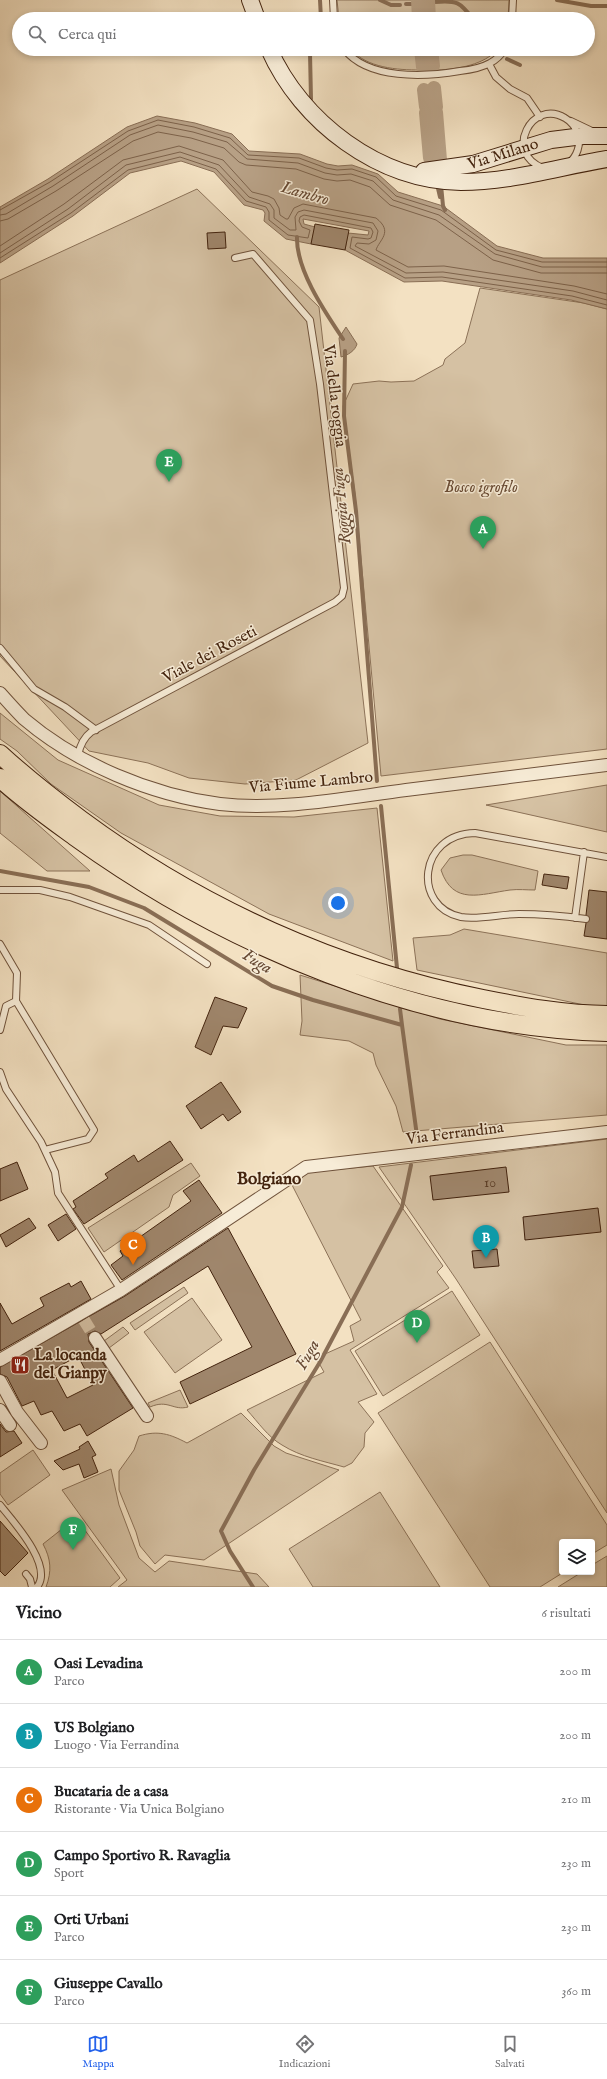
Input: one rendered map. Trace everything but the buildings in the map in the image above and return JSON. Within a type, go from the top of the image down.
[{"type":"main road","points":[[0,754],[27,780],[110,841],[180,885],[265,930],[356,966],[449,992],[555,1011],[607,1015]]},
{"type":"main road","points":[[0,778],[18,795],[89,846],[156,890],[271,950],[359,984],[456,1012],[559,1028],[607,1032]]},
{"type":"street","points":[[250,0],[254,12]]},
{"type":"street","name":"Via Milano","points":[[273,56],[291,87],[318,120],[352,146],[398,169],[425,177],[458,182],[495,180],[607,159]]},
{"type":"street","name":"Via Milano","points":[[398,169],[424,171],[452,168],[492,159],[547,141],[578,136],[607,135]]},
{"type":"street","name":"Via Fiume Lambro","points":[[0,693],[24,718],[56,743],[78,755],[145,788],[220,804],[266,805],[324,801],[607,765]]},
{"type":"street","name":"Via Ferrandina","points":[[121,1290],[306,1167],[607,1132]]},
{"type":"street","points":[[0,1360],[82,1317],[121,1290]]},
{"type":"street","points":[[95,1338],[147,1416]]},
{"type":"street","points":[[0,1381],[17,1412],[41,1442]]},
{"type":"street","points":[[0,1410],[10,1425]]},
{"type":"lane","points":[[332,0],[333,12]]},
{"type":"lane","points":[[512,12],[513,0]]},
{"type":"lane","points":[[352,56],[356,60],[388,73],[443,74],[489,64],[499,56]]},
{"type":"lane","points":[[489,64],[496,77],[510,89],[527,98],[540,117]]},
{"type":"lane","points":[[568,120],[574,127],[578,136],[579,146],[575,156],[556,168],[533,163],[524,148],[526,131],[531,122],[540,117],[555,114],[568,120],[586,129],[607,135]]},
{"type":"lane","name":"Via della roggia","points":[[235,258],[253,254],[310,320],[320,384],[344,588],[342,596],[335,602]]},
{"type":"lane","name":"Viale dei Roseti","points":[[78,755],[80,746],[86,736],[96,730],[335,602]]},
{"type":"lane","points":[[0,648],[34,689],[65,707],[96,730]]},
{"type":"lane","points":[[586,919],[519,914],[474,918],[460,917],[446,910],[433,896],[428,885],[427,872],[431,858],[440,845],[453,836],[475,832],[607,857]]},
{"type":"lane","points":[[575,918],[584,852]]},
{"type":"lane","points":[[0,890],[40,890],[70,897],[149,925],[207,964]]},
{"type":"lane","points":[[0,944],[17,973],[16,1001],[94,1130],[88,1138],[45,1150]]},
{"type":"lane","points":[[0,1030],[6,1006],[16,1001]]},
{"type":"lane","points":[[0,1072],[6,1090],[45,1150],[55,1172],[58,1193],[121,1290]]},
{"type":"lane","points":[[0,1506],[30,1545],[37,1557],[40,1572],[37,1587]]},
{"type":"lane","points":[[26,1574],[30,1578],[32,1587]]},
{"type":"green space","points":[[337,0],[415,0],[416,12],[338,12]]},
{"type":"green space","points":[[432,0],[509,0],[508,12],[433,12]]},
{"type":"green space","points":[[359,56],[419,56],[420,70],[383,67]]},
{"type":"green space","points":[[437,56],[490,56],[486,59],[470,65],[454,69],[438,70]]},
{"type":"green space","points":[[197,189],[319,307],[368,743],[296,780],[245,784],[189,778],[148,763],[89,751],[0,656],[0,280]]},
{"type":"green space","name":"Bosco igrofilo","points":[[480,288],[584,303],[607,309],[607,749],[381,776],[355,494],[343,406],[353,384],[379,381],[414,381],[443,365],[445,359],[465,343]]},
{"type":"green space","points":[[0,713],[58,760],[159,805],[220,816],[294,817],[377,808],[393,961],[269,914],[121,833],[51,784],[17,751],[0,739]]},
{"type":"green space","points":[[607,785],[607,832],[486,805]]},
{"type":"green space","points":[[0,791],[90,871],[47,871],[0,833]]},
{"type":"green space","points":[[463,855],[472,855],[538,871],[535,890],[513,890],[479,895],[460,893],[453,889],[446,881],[441,870],[450,858]]},
{"type":"green space","points":[[464,929],[607,953],[607,1007],[594,1007],[417,970],[413,938],[450,935]]},
{"type":"green space","points":[[300,975],[440,1019],[566,1045],[607,1045],[607,1115],[403,1132],[396,1106],[376,1065],[373,1053],[349,1041],[300,1035],[302,1021]]},
{"type":"green space","points":[[607,1139],[607,1513],[456,1279],[379,1167]]},
{"type":"green space","points":[[191,1163],[200,1176],[173,1195],[169,1207],[104,1252],[88,1228]]},
{"type":"green space","points":[[373,1166],[443,1266],[437,1272],[449,1288],[350,1350],[377,1394],[358,1402],[374,1422],[365,1433],[364,1447],[352,1463],[344,1467],[304,1456],[282,1445],[268,1434],[247,1410],[324,1372],[316,1358],[354,1341],[350,1326],[361,1320],[292,1185],[309,1172]]},
{"type":"green space","points":[[184,1287],[188,1293],[135,1330],[130,1323]]},
{"type":"green space","points":[[452,1291],[480,1335],[383,1396],[355,1351]]},
{"type":"green space","points":[[192,1298],[222,1340],[175,1373],[144,1332]]},
{"type":"green space","points":[[123,1327],[129,1333],[109,1348],[104,1341]]},
{"type":"green space","points":[[490,1342],[607,1525],[607,1545],[595,1552],[595,1539],[559,1539],[559,1575],[540,1587],[490,1587],[378,1413]]},
{"type":"green space","points":[[180,1390],[188,1407],[178,1408],[161,1404],[150,1407],[148,1403]]},
{"type":"green space","points":[[241,1413],[274,1446],[286,1453],[339,1470],[204,1560],[165,1555],[155,1564],[140,1546],[119,1490],[119,1471],[134,1450],[139,1436],[158,1433],[175,1437],[187,1443]]},
{"type":"green space","points":[[33,1450],[50,1475],[8,1505],[0,1494],[0,1473]]},
{"type":"green space","points":[[111,1469],[119,1505],[139,1558],[155,1572],[169,1561],[257,1574],[269,1587],[118,1587],[127,1580],[62,1490]]},
{"type":"green space","points":[[380,1492],[440,1587],[313,1587],[289,1549]]},
{"type":"green space","points":[[76,1518],[120,1578],[110,1587],[46,1587],[50,1565],[48,1555],[43,1544]]},
{"type":"green space","points":[[607,1556],[607,1587],[558,1587],[577,1575],[595,1575],[595,1563]]},
{"type":"water","name":"Lambro","points":[[157,116],[195,123],[232,134],[249,151],[300,154],[327,164],[338,166],[352,165],[378,174],[398,192],[443,206],[497,246],[543,258],[607,258],[607,309],[571,300],[442,281],[404,282],[345,250],[348,233],[368,235],[369,231],[303,219],[304,224],[315,227],[311,244],[286,239],[264,221],[265,213],[263,210],[244,205],[214,172],[181,161],[130,173],[73,216],[0,263],[0,207],[48,179],[127,127]]},
{"type":"water","points":[[346,327],[357,344],[355,349],[341,357],[339,338]]},
{"type":"waterway","points":[[320,0],[321,12]]},
{"type":"waterway","points":[[380,0],[391,5],[400,5]]},
{"type":"waterway","points":[[418,0],[419,12]]},
{"type":"waterway","points":[[428,0],[429,12]]},
{"type":"waterway","points":[[557,0],[591,6],[607,6]]},
{"type":"waterway","points":[[435,2],[448,1],[457,3],[467,12]]},
{"type":"waterway","points":[[406,4],[414,4]]},
{"type":"waterway","points":[[310,56],[311,99]]},
{"type":"waterway","points":[[422,56],[423,67]]},
{"type":"waterway","points":[[432,56],[433,66]]},
{"type":"waterway","points":[[507,59],[520,65]]},
{"type":"waterway","points":[[434,88],[436,107]]},
{"type":"waterway","points":[[424,90],[426,107]]},
{"type":"waterway","points":[[436,112],[440,160]]},
{"type":"waterway","points":[[426,113],[430,158]]},
{"type":"waterway","points":[[437,184],[440,197]]},
{"type":"waterway","points":[[441,185],[443,206],[445,210]]},
{"type":"waterway","name":"Roggia Fuga","points":[[297,237],[298,250],[306,277],[320,304],[343,339]]},
{"type":"waterway","name":"Roggia Fuga","points":[[345,351],[344,416],[356,511],[377,781]]},
{"type":"waterway","points":[[381,806],[397,968]]},
{"type":"waterway","name":"Fuga","points":[[0,871],[89,887],[144,908],[272,986],[313,1000],[402,1025],[417,1136]]},
{"type":"waterway","points":[[400,1009],[402,1025]]},
{"type":"waterway","name":"Fuga","points":[[253,1587],[230,1551],[221,1531],[254,1470],[320,1362],[402,1207],[411,1165]]},
{"type":"tunnel","points":[[84,1320],[95,1338]]},
{"type":"place","name":"Orti Urbani","points":[[169,482]]},
{"type":"place","name":"Oasi Levadina","points":[[483,549]]},
{"type":"place","name":"US Bolgiano","points":[[486,1258]]},
{"type":"place","name":"Bucataria de a casa","points":[[133,1265]]},
{"type":"place","name":"Campo Sportivo R. Ravaglia","points":[[417,1343]]},
{"type":"place","name":"La locanda del Gianpy","points":[[20,1365]]},
{"type":"place","name":"Giuseppe Cavallo","points":[[73,1550]]},
{"type":"district","name":"Bolgiano","points":[[269,1179]]}]
